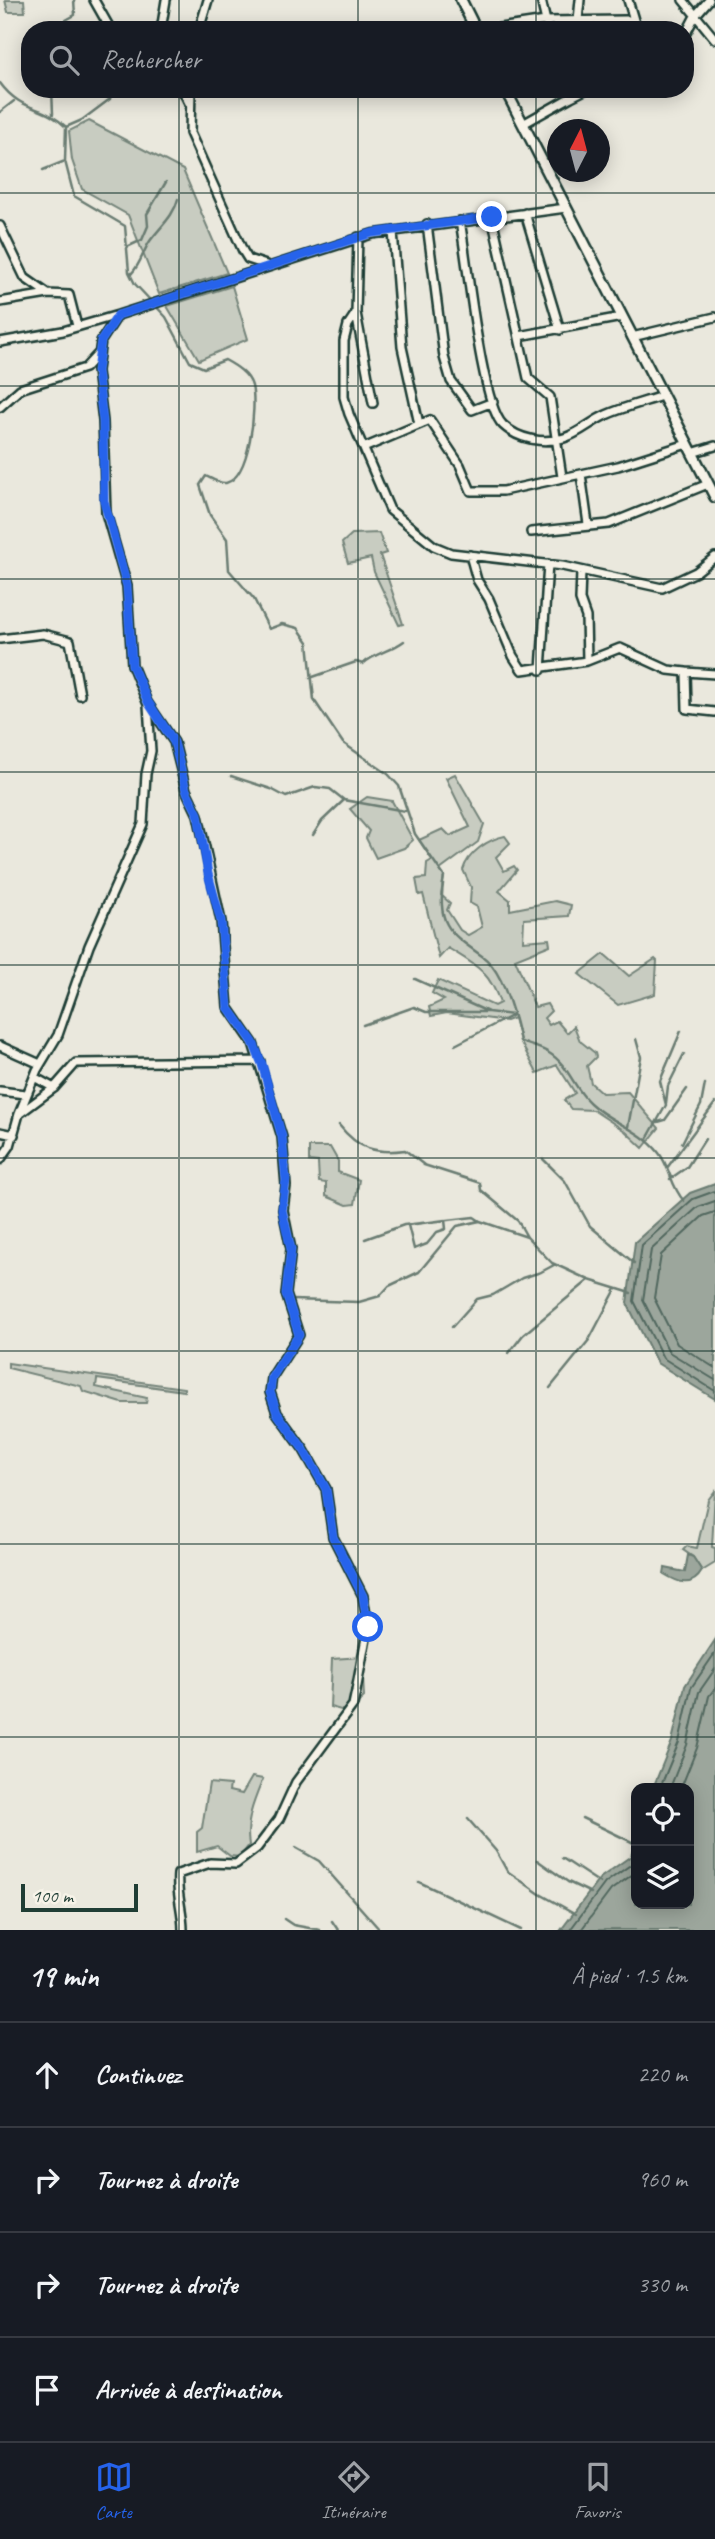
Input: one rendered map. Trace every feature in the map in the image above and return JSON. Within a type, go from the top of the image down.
[{"type":"street","points":[[94,0],[106,21]]},
{"type":"street","points":[[162,21],[166,0]]},
{"type":"street","points":[[202,21],[208,0]]},
{"type":"street","points":[[461,0],[472,21]]},
{"type":"street","points":[[541,0],[546,21]]},
{"type":"street","points":[[578,20],[580,0]]},
{"type":"street","points":[[572,21],[634,20],[628,0]]},
{"type":"street","points":[[682,0],[715,39]]},
{"type":"street","points":[[692,21],[709,0]]},
{"type":"street","points":[[187,98],[190,103]]},
{"type":"street","points":[[190,98],[190,134],[243,251],[248,259],[268,266]]},
{"type":"street","points":[[510,98],[715,497]]},
{"type":"street","points":[[523,124],[562,98]]},
{"type":"street","points":[[0,342],[118,315],[358,237],[428,224],[566,208]]},
{"type":"street","points":[[525,213],[560,330]]},
{"type":"street","points":[[492,217],[529,382],[549,393],[562,477]]},
{"type":"street","points":[[460,221],[484,369],[499,420],[510,430],[525,438],[554,439],[582,429],[606,415],[662,396]]},
{"type":"street","points":[[428,224],[440,340],[447,372],[472,410],[492,402]]},
{"type":"street","points":[[0,226],[22,274],[48,294]]},
{"type":"street","points":[[393,231],[402,347],[419,424]]},
{"type":"street","points":[[358,237],[356,313],[373,403]]},
{"type":"street","points":[[0,302],[48,294],[69,295],[77,326]]},
{"type":"street","points":[[356,313],[345,332],[344,397],[366,447],[384,499],[402,522],[442,551],[548,564],[662,588],[696,572],[715,557]]},
{"type":"street","points":[[118,315],[101,341],[97,371],[103,421],[106,513],[127,586],[132,665],[148,702],[174,742],[186,790],[198,814],[208,874],[221,921],[228,1007],[253,1042],[282,1137],[286,1180],[282,1210],[291,1249],[286,1294],[299,1326],[297,1342],[272,1377],[270,1392],[277,1413],[304,1450],[326,1489],[333,1537],[363,1596],[367,1634],[353,1705],[296,1782],[279,1819],[257,1848],[236,1864],[210,1863],[178,1874],[177,1897],[183,1916],[183,1930]]},
{"type":"street","points":[[519,336],[622,317]]},
{"type":"street","points":[[632,337],[715,317]]},
{"type":"street","points":[[0,407],[30,383],[85,368],[99,352]]},
{"type":"street","points":[[366,447],[419,424],[432,422],[460,464],[471,491],[503,491],[690,448],[715,446]]},
{"type":"street","points":[[581,474],[588,524]]},
{"type":"street","points":[[531,532],[615,522],[708,484]]},
{"type":"street","points":[[470,555],[477,580],[496,612],[519,668],[526,671],[541,670],[587,662],[620,649],[668,670],[715,674]]},
{"type":"street","points":[[541,670],[548,564]]},
{"type":"street","points":[[581,570],[580,600],[586,617],[587,662]]},
{"type":"street","points":[[0,639],[29,633],[70,641],[80,695]]},
{"type":"street","points":[[686,673],[687,709],[715,712]]},
{"type":"street","points":[[0,1160],[14,1135],[25,1094],[58,1035],[89,946],[146,814],[146,774],[151,751],[148,702]]},
{"type":"street","points":[[0,1046],[40,1064]]},
{"type":"street","points":[[19,1114],[54,1088],[72,1065],[83,1062],[145,1065],[260,1061]]},
{"type":"street","points":[[34,1077],[54,1088]]},
{"type":"street","points":[[0,1091],[25,1094]]},
{"type":"street","points":[[0,1132],[14,1135]]},
{"type":"shaded area","points":[[5,0],[24,0],[25,12],[8,12]]},
{"type":"shaded area","points":[[89,121],[183,170],[227,273],[159,294],[128,215],[82,189],[72,160],[69,131]]},
{"type":"shaded area","points":[[232,286],[248,339],[199,360],[167,306]]},
{"type":"shaded area","points":[[379,533],[386,553],[380,555],[403,624],[399,625],[374,572],[371,558],[348,563],[342,543],[352,534]]},
{"type":"shaded area","points":[[455,774],[484,824],[478,842],[440,870],[444,876],[441,895],[450,903],[447,910],[460,930],[468,935],[482,927],[477,907],[470,903],[471,887],[463,870],[469,858],[480,848],[505,836],[510,843],[496,857],[504,871],[514,866],[517,870],[499,891],[510,900],[510,910],[555,901],[571,905],[569,916],[524,919],[523,941],[549,939],[550,945],[515,959],[535,1007],[547,1004],[551,1011],[544,1018],[549,1025],[557,1021],[567,1033],[574,1026],[580,1041],[595,1053],[596,1057],[587,1066],[591,1083],[602,1093],[628,1092],[659,1128],[643,1148],[625,1131],[593,1110],[571,1109],[564,1100],[575,1093],[557,1065],[537,1073],[520,1041],[514,1018],[506,1021],[447,1013],[431,1016],[429,1007],[444,1000],[432,993],[438,980],[494,1006],[500,1003],[491,983],[473,964],[448,948],[439,958],[423,894],[419,895],[416,879],[426,878],[427,863],[432,860],[419,840],[443,829],[450,836],[470,827],[446,778]]},
{"type":"shaded area","points":[[367,797],[392,801],[413,840],[404,848],[376,858],[366,838],[369,831],[350,809]]},
{"type":"shaded area","points":[[604,954],[629,976],[655,959],[655,994],[618,1005],[579,974]]},
{"type":"shaded area","points":[[309,1147],[330,1147],[338,1161],[338,1172],[359,1180],[355,1204],[347,1205],[326,1196],[326,1183],[319,1182],[318,1162],[309,1161]]},
{"type":"shaded area","points":[[8,1363],[184,1388],[184,1391],[97,1379],[96,1387],[147,1398],[146,1403],[122,1403],[83,1391],[81,1386],[8,1368]]},
{"type":"shaded area","points":[[715,1491],[712,1547],[715,1548],[715,1563],[702,1571],[693,1557],[683,1550],[687,1546],[697,1548],[708,1500]]},
{"type":"shaded area","points":[[362,1657],[364,1697],[348,1712],[330,1707],[332,1659]]},
{"type":"shaded area","points":[[252,1777],[263,1779],[249,1819],[249,1845],[240,1857],[230,1856],[217,1846],[197,1852],[197,1832],[202,1828],[209,1783],[230,1785],[229,1791],[242,1794]]},
{"type":"water","points":[[715,1184],[715,1399],[657,1363],[627,1303],[635,1242],[690,1193]]},
{"type":"water","points":[[688,1555],[693,1557],[702,1571],[698,1577],[684,1582],[664,1574],[665,1568],[685,1572]]},
{"type":"water","points":[[715,1640],[715,1930],[561,1930],[600,1878],[631,1856],[631,1909],[694,1909],[694,1783],[655,1783],[672,1741],[685,1686]]},
{"type":"waterway","points":[[66,21],[75,15],[74,0]]},
{"type":"waterway","points":[[0,83],[16,99],[49,115],[66,127],[65,161],[74,196],[125,226],[129,272],[135,284],[166,317],[190,362],[204,368],[225,360],[242,371],[252,386],[250,440],[241,468],[234,478],[226,483],[206,476],[200,485],[210,515],[227,539],[229,570],[254,599],[269,629],[282,624],[298,628],[308,642],[314,700],[343,743],[388,774],[399,786],[415,834],[444,876],[442,905],[447,924],[460,940],[482,956],[496,972],[507,995],[520,1041],[556,1058],[590,1103],[651,1145],[663,1159],[676,1190],[684,1201]]},
{"type":"waterway","points":[[52,98],[53,114]]},
{"type":"waterway","points":[[66,127],[82,120],[110,98]]},
{"type":"waterway","points":[[0,112],[14,101]]},
{"type":"waterway","points":[[43,170],[65,161]]},
{"type":"waterway","points":[[127,247],[142,240],[148,226],[147,214],[166,182]]},
{"type":"waterway","points":[[131,274],[150,241],[173,211],[178,199]]},
{"type":"waterway","points":[[310,678],[356,662],[363,664],[404,641]]},
{"type":"waterway","points":[[231,776],[271,789],[286,797],[315,787],[330,789],[344,800],[405,811]]},
{"type":"waterway","points":[[313,835],[322,821],[343,801]]},
{"type":"waterway","points":[[415,979],[488,1012],[513,1015]]},
{"type":"waterway","points":[[363,1025],[414,1007],[426,1012],[488,1012]]},
{"type":"waterway","points":[[455,1045],[511,1016]]},
{"type":"waterway","points":[[647,1139],[666,1105],[660,1081],[681,1031]]},
{"type":"waterway","points":[[628,1127],[641,1057],[636,1039]]},
{"type":"waterway","points":[[666,1103],[668,1086],[684,1054]]},
{"type":"waterway","points":[[682,1143],[701,1105],[705,1084]]},
{"type":"waterway","points":[[658,1122],[665,1120],[687,1089]]},
{"type":"waterway","points":[[667,1168],[715,1103]]},
{"type":"waterway","points":[[339,1125],[360,1145],[376,1150],[405,1150],[424,1165],[480,1183],[481,1190],[518,1221],[527,1237],[552,1263],[589,1280],[631,1293]]},
{"type":"waterway","points":[[670,1179],[687,1167],[705,1139]]},
{"type":"waterway","points":[[543,1159],[565,1181],[590,1226],[634,1263]]},
{"type":"waterway","points":[[365,1239],[404,1225],[474,1217],[480,1221]]},
{"type":"waterway","points":[[445,1220],[446,1229],[437,1232],[427,1244],[414,1249],[408,1225],[445,1220]]},
{"type":"waterway","points":[[292,1300],[359,1302],[380,1296],[389,1286],[419,1272],[457,1226],[480,1221],[527,1237]]},
{"type":"waterway","points":[[452,1327],[477,1299],[493,1295],[522,1278],[554,1265]]},
{"type":"waterway","points":[[509,1353],[523,1335],[589,1280]]},
{"type":"waterway","points":[[550,1388],[589,1340],[616,1289]]},
{"type":"waterway","points":[[582,1818],[631,1842]]},
{"type":"waterway","points":[[468,1819],[496,1851],[507,1871],[576,1914]]},
{"type":"waterway","points":[[296,1848],[319,1861],[380,1930]]},
{"type":"waterway","points":[[562,1858],[600,1883]]},
{"type":"waterway","points":[[537,1860],[568,1882],[591,1893]]},
{"type":"waterway","points":[[419,1882],[521,1930]]},
{"type":"waterway","points":[[284,1919],[293,1925],[320,1930]]},
{"type":"waterway","points":[[332,1921],[338,1930]]},
{"type":"route","points":[[368,1627],[363,1596],[351,1579],[333,1537],[326,1489],[304,1450],[277,1413],[270,1392],[272,1377],[285,1361],[299,1335],[299,1326],[286,1294],[291,1249],[282,1210],[286,1186],[282,1137],[262,1064],[253,1042],[228,1007],[221,921],[216,895],[208,874],[203,830],[198,814],[186,790],[174,742],[148,702],[132,665],[127,586],[104,501],[103,421],[97,371],[101,341],[118,315],[372,233],[492,217]]}]
